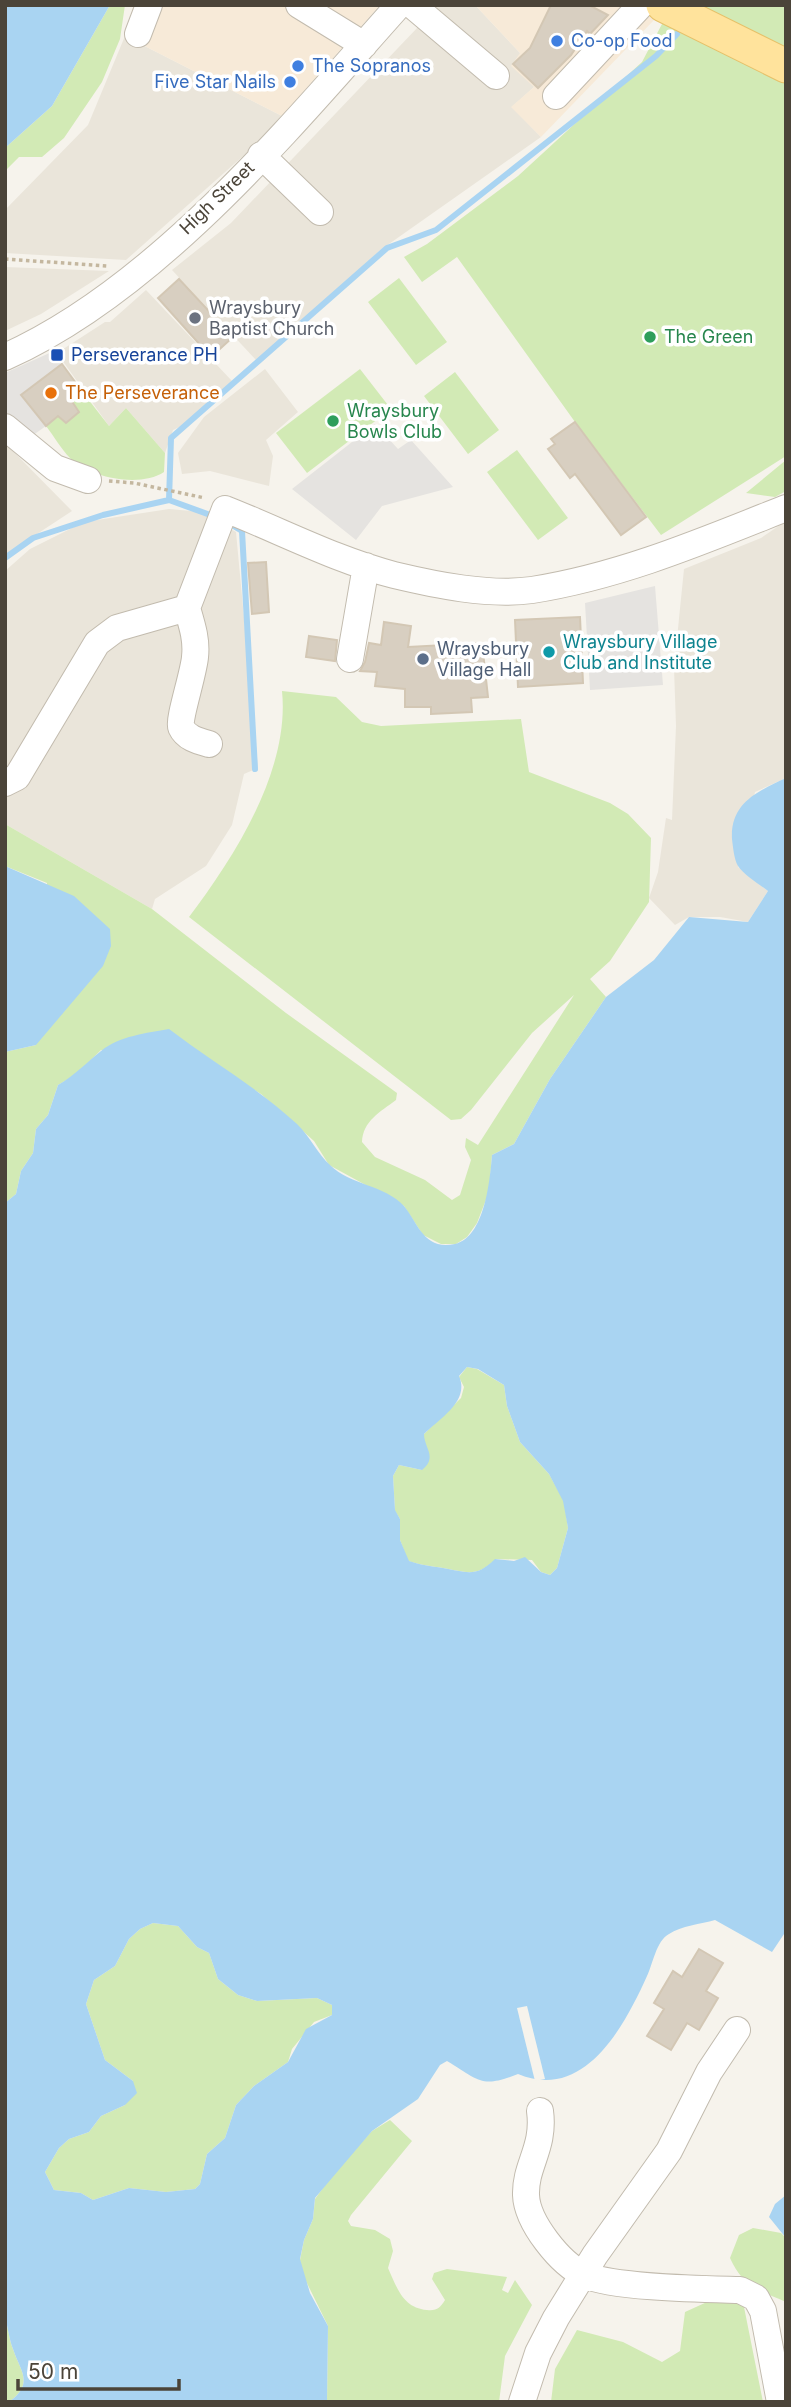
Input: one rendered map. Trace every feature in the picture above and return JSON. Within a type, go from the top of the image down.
[{"type":"main road","points":[[663,5],[786,66]]},
{"type":"street","points":[[138,34],[149,5]]},
{"type":"street","points":[[299,5],[363,45]]},
{"type":"street","name":"High Street","points":[[5,357],[103,302],[211,206],[327,89],[399,5]]},
{"type":"street","points":[[412,5],[496,76]]},
{"type":"street","points":[[555,96],[641,5]]},
{"type":"street","points":[[261,155],[320,212]]},
{"type":"street","points":[[5,426],[55,468],[89,480]]},
{"type":"street","points":[[209,744],[189,737],[181,727],[180,717],[192,685],[196,654],[195,635],[187,608],[225,509],[339,558],[366,566],[458,586],[531,590],[652,562],[786,508]]},
{"type":"street","points":[[350,659],[366,566]]},
{"type":"street","points":[[5,783],[18,777],[97,643],[117,628],[187,608]]},
{"type":"street","points":[[522,2402],[538,2353],[583,2274],[669,2151],[709,2072],[737,2030]]},
{"type":"street","points":[[540,2111],[541,2145],[527,2180],[526,2197],[537,2230],[583,2274],[613,2281],[740,2290],[756,2298],[763,2311],[780,2402]]},
{"type":"path","points":[[5,259],[141,268]]},
{"type":"path","points":[[89,480],[134,483],[189,495],[225,509]]},
{"type":"shaded area","points":[[137,5],[380,5],[282,116],[125,36]]},
{"type":"shaded area","points":[[439,5],[475,5],[520,53],[534,87],[512,107],[541,137],[379,251],[284,341],[256,360],[172,270],[231,223]]},
{"type":"shaded area","points":[[475,5],[622,5],[655,19],[541,137],[511,107],[534,87],[511,66],[520,53]]},
{"type":"shaded area","points":[[125,36],[282,116],[251,149],[126,260],[5,253],[5,210],[88,125]]},
{"type":"shaded area","points":[[5,267],[109,271],[41,314],[5,331]]},
{"type":"shaded area","points":[[146,290],[232,381],[188,423],[173,430],[165,453],[126,408],[109,426],[57,353],[105,322],[110,322]]},
{"type":"shaded area","points":[[54,351],[62,364],[21,395],[46,426],[29,438],[5,414],[5,373]]},
{"type":"shaded area","points":[[265,369],[298,412],[266,440],[273,456],[269,486],[210,471],[182,474],[178,453],[204,417]]},
{"type":"shaded area","points":[[375,424],[398,449],[411,440],[453,487],[382,506],[356,540],[292,489]]},
{"type":"shaded area","points":[[5,443],[72,511],[5,555]]},
{"type":"shaded area","points":[[169,509],[202,512],[236,532],[258,768],[244,774],[232,825],[206,866],[155,899],[152,909],[5,824],[5,571],[30,549],[84,522]]},
{"type":"shaded area","points":[[786,521],[786,778],[755,792],[738,867],[768,891],[748,922],[720,917],[689,917],[675,925],[649,898],[658,872],[666,818],[672,820],[676,726],[674,668],[684,569],[761,538]]},
{"type":"shaded area","points":[[655,586],[663,685],[590,690],[585,603]]},
{"type":"green space","points":[[110,5],[125,5],[120,39],[102,82],[64,138],[42,157],[19,157],[5,171],[5,148],[52,106]]},
{"type":"green space","name":"The Green","points":[[672,5],[786,5],[786,456],[661,535],[575,422],[457,257],[422,282],[404,257],[427,244],[518,176],[642,62]]},
{"type":"green space","points":[[399,278],[447,342],[416,365],[368,302]]},
{"type":"green space","name":"Wraysbury Bowls Club","points":[[360,369],[391,409],[307,473],[276,433]]},
{"type":"green space","points":[[455,372],[499,430],[468,454],[424,396]]},
{"type":"green space","points":[[81,390],[109,426],[126,408],[165,453],[164,472],[154,477],[129,480],[90,471],[70,458],[46,426],[58,416],[66,423],[79,412],[71,400]]},
{"type":"green space","points":[[517,450],[568,518],[538,540],[487,472]]},
{"type":"green space","points":[[786,460],[786,491],[775,497],[746,493]]},
{"type":"green space","points":[[282,691],[336,697],[362,722],[381,726],[521,719],[529,772],[610,803],[628,814],[651,838],[649,902],[610,961],[590,979],[606,997],[550,1079],[514,1144],[492,1155],[489,1192],[477,1223],[467,1237],[456,1244],[441,1244],[423,1235],[404,1206],[329,1165],[314,1141],[261,1094],[230,1075],[101,1050],[77,1074],[58,1085],[48,1115],[36,1129],[33,1153],[21,1171],[16,1194],[5,1203],[5,1052],[36,1045],[47,883],[5,866],[5,824],[152,909],[286,1013],[397,1093],[396,1100],[378,1113],[365,1128],[362,1142],[375,1157],[425,1180],[452,1200],[460,1195],[471,1160],[465,1147],[466,1138],[478,1145],[574,995],[532,1033],[471,1110],[461,1119],[451,1120],[189,917],[224,867],[256,811],[277,751],[282,721]]},
{"type":"green space","points":[[467,1367],[477,1369],[504,1385],[507,1406],[520,1442],[549,1474],[564,1501],[568,1528],[557,1568],[550,1575],[541,1572],[532,1560],[496,1559],[483,1569],[471,1572],[408,1561],[400,1540],[400,1519],[395,1511],[393,1476],[399,1465],[422,1470],[424,1434],[461,1398],[464,1387],[459,1377]]},
{"type":"green space","points":[[153,1923],[178,1926],[197,1947],[209,1953],[218,1979],[238,1995],[257,2001],[317,1998],[332,2005],[332,2015],[314,2022],[292,2049],[288,2062],[254,2086],[236,2105],[225,2138],[207,2154],[200,2184],[195,2189],[166,2192],[129,2188],[93,2200],[81,2193],[54,2190],[45,2172],[59,2148],[69,2139],[89,2132],[101,2116],[125,2105],[133,2081],[105,2060],[86,2004],[94,1980],[115,1966],[129,1939],[140,1929]]},
{"type":"green space","points":[[390,2120],[412,2141],[348,2221],[351,2226],[375,2230],[390,2239],[393,2251],[388,2268],[402,2296],[419,2308],[433,2310],[443,2303],[445,2300],[432,2279],[434,2273],[447,2269],[507,2277],[502,2290],[508,2293],[515,2280],[532,2305],[505,2356],[499,2402],[327,2402],[328,2326],[303,2275],[300,2260],[304,2240],[313,2219],[315,2199],[333,2174],[372,2131]]},
{"type":"green space","points":[[753,2228],[781,2233],[786,2238],[786,2302],[746,2282],[730,2258],[739,2235]]},
{"type":"green space","points":[[735,2301],[744,2307],[763,2402],[551,2402],[555,2369],[577,2330],[623,2342],[662,2362],[680,2351],[685,2312],[707,2302]]},
{"type":"green space","points":[[5,2317],[24,2383],[22,2389],[9,2402],[5,2402]]},
{"type":"water","points":[[5,5],[110,5],[52,106],[5,148]]},
{"type":"water","points":[[786,778],[786,1931],[772,1952],[715,1920],[674,1931],[661,1942],[638,1996],[613,2037],[599,2055],[582,2069],[563,2078],[542,2080],[518,2074],[506,2079],[488,2081],[474,2077],[447,2061],[440,2065],[418,2099],[372,2131],[315,2198],[313,2219],[300,2259],[310,2293],[328,2326],[327,2402],[9,2402],[22,2389],[24,2383],[5,2317],[5,1203],[16,1194],[21,1171],[33,1153],[36,1129],[48,1115],[58,1085],[101,1051],[125,1039],[169,1029],[282,1111],[302,1129],[326,1161],[338,1172],[396,1199],[429,1240],[444,1245],[455,1244],[473,1231],[479,1219],[487,1192],[492,1155],[514,1144],[550,1079],[606,997],[654,960],[689,917],[748,922],[768,891],[738,866],[733,849],[733,827],[741,807],[748,800]],"holes":[[[467,1367],[478,1369],[504,1385],[507,1406],[520,1442],[549,1474],[563,1501],[568,1528],[557,1568],[550,1575],[541,1572],[525,1557],[514,1561],[495,1559],[482,1569],[471,1572],[417,1564],[409,1561],[400,1540],[400,1519],[395,1510],[393,1476],[399,1465],[422,1470],[427,1465],[430,1457],[424,1434],[457,1401],[461,1385],[459,1376]],[[153,1923],[178,1926],[197,1947],[209,1953],[218,1979],[238,1995],[257,2001],[317,1998],[332,2005],[332,2015],[306,2029],[288,2062],[254,2086],[236,2105],[225,2138],[207,2154],[200,2184],[195,2189],[166,2192],[129,2188],[93,2200],[81,2193],[54,2190],[45,2172],[59,2148],[69,2139],[89,2132],[101,2116],[125,2105],[137,2093],[133,2081],[105,2060],[86,2004],[94,1980],[115,1966],[129,1939],[140,1929]]]},
{"type":"water","points":[[5,866],[74,896],[110,929],[111,946],[103,966],[36,1045],[5,1052]]},
{"type":"water","points":[[786,2195],[786,2238],[769,2217],[775,2204]]},
{"type":"pier","points":[[527,2006],[545,2079],[535,2081],[517,2008]]},
{"type":"building","name":"Co-op Food","points":[[551,5],[589,5],[608,15],[590,34],[587,31],[571,55],[538,88],[513,64],[530,48]]},
{"type":"building","name":"Wraysbury Baptist Church","points":[[179,279],[233,337],[211,357],[158,298]]},
{"type":"building","name":"The Perseverance","points":[[62,364],[81,390],[71,400],[79,412],[66,423],[58,416],[46,426],[21,395]]},
{"type":"building","points":[[575,422],[646,517],[621,535],[575,474],[570,478],[548,449],[555,444],[551,439]]},
{"type":"building","points":[[266,562],[269,612],[252,614],[248,563]]},
{"type":"building","name":"Wraysbury Village Club and Institute","points":[[580,617],[583,683],[518,687],[515,620]]},
{"type":"building","name":"Wraysbury Village Hall","points":[[384,622],[411,626],[408,647],[482,643],[488,697],[471,698],[472,712],[431,714],[431,707],[405,707],[405,689],[375,686],[377,672],[360,671],[369,643],[381,645]]},
{"type":"building","points":[[309,636],[337,640],[335,661],[306,657]]},
{"type":"building","points":[[699,1949],[723,1963],[706,1991],[718,1998],[699,2030],[687,2023],[671,2050],[647,2036],[664,2009],[654,2003],[673,1971],[682,1977]]},
{"type":"waterway","points":[[169,500],[171,438],[387,248],[436,230],[656,56],[677,34]]},
{"type":"waterway","points":[[5,558],[33,538],[103,515],[169,500],[213,516]]},
{"type":"waterway","points":[[232,525],[242,531],[255,769]]},
{"type":"place","name":"Co-op Food","points":[[557,41]]},
{"type":"place","name":"The Sopranos","points":[[298,66]]},
{"type":"place","name":"Five Star Nails","points":[[290,82]]},
{"type":"place","name":"Wraysbury Baptist Church","points":[[195,318]]},
{"type":"place","name":"The Green","points":[[650,337]]},
{"type":"place","name":"Perseverance PH","points":[[57,355]]},
{"type":"place","name":"The Perseverance","points":[[51,393]]},
{"type":"place","name":"Wraysbury Bowls Club","points":[[333,421]]},
{"type":"place","name":"Wraysbury Village Club and Institute","points":[[549,652]]},
{"type":"place","name":"Wraysbury Village Hall","points":[[423,659]]}]
